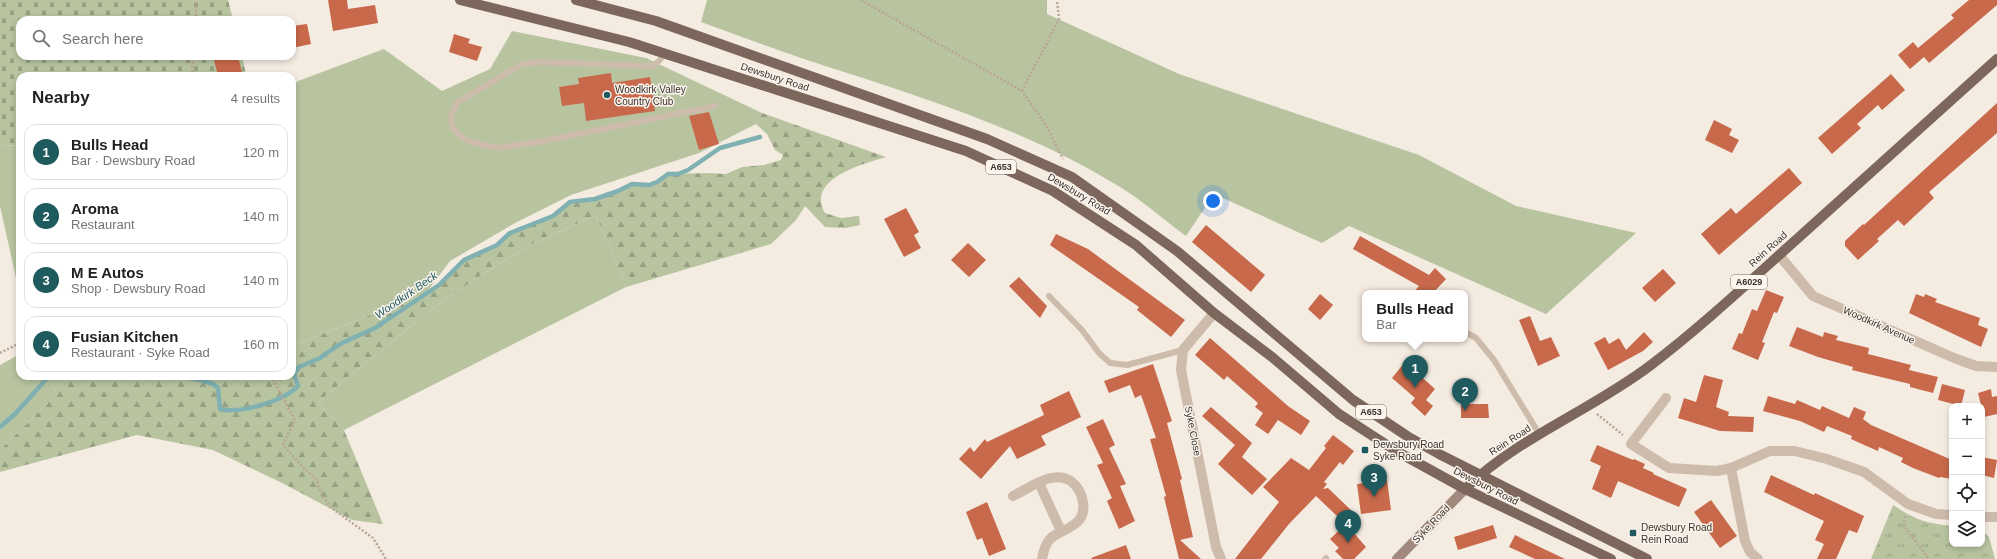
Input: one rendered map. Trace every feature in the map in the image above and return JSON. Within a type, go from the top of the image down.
[{"type":"main road","name":"Dewsbury Road","points":[[460,0],[629,42],[665,53],[966,152],[1053,190],[1136,245],[1214,313],[1272,357],[1339,414],[1396,451],[1465,489],[1611,559]]},
{"type":"main road","name":"Dewsbury Road","points":[[576,0],[656,20],[988,139],[1072,177],[1177,251],[1353,400],[1407,436],[1479,475],[1647,559]]},
{"type":"main road","name":"Rein Road","points":[[1465,489],[1479,475],[1540,435],[1590,407],[1650,366],[1712,316],[1997,59]]},
{"type":"street","name":"Woodkirk Avenue","points":[[1779,255],[1813,296],[1954,358],[1976,366],[1997,367]]},
{"type":"street","points":[[1183,350],[1214,313]]},
{"type":"street","name":"Syke Close","points":[[1183,350],[1181,370],[1216,547],[1221,559]]},
{"type":"street","points":[[1666,398],[1631,444],[1669,468],[1717,471],[1731,468],[1770,451],[1795,451],[1827,459],[1864,472],[1908,504],[1936,514],[1949,516]]},
{"type":"street","points":[[1731,468],[1745,541],[1750,552],[1758,559]]},
{"type":"street","points":[[1013,496],[1054,476],[1063,477],[1072,481],[1082,496],[1082,515],[1077,523],[1053,536],[1045,546],[1042,559]]},
{"type":"street","points":[[1039,483],[1061,531]]},
{"type":"street","name":"Syke Road","points":[[1397,559],[1465,489]]},
{"type":"street","points":[[1985,517],[1997,517]]},
{"type":"lane","points":[[665,53],[653,66],[538,62],[522,64],[458,102],[451,114],[452,127],[463,138],[471,142],[497,148],[539,142],[715,106]]},
{"type":"lane","points":[[1049,296],[1082,330],[1099,353],[1110,363],[1127,365],[1183,350]]},
{"type":"lane","points":[[1468,334],[1476,338],[1494,360],[1540,435]]},
{"type":"path","points":[[196,0],[196,16]]},
{"type":"path","points":[[861,0],[1022,91],[1046,125],[1072,177]]},
{"type":"path","points":[[1022,91],[1059,19],[1057,0]]},
{"type":"path","points":[[192,72],[193,60]]},
{"type":"path","points":[[0,353],[16,345]]},
{"type":"path","points":[[273,380],[295,420],[283,445],[316,479],[320,491],[330,506],[373,538],[386,559]]},
{"type":"path","points":[[1590,407],[1631,444]]},
{"type":"path","points":[[1904,526],[1929,559]]},
{"type":"green space","points":[[0,0],[228,0],[232,16],[16,16],[16,60],[243,60],[246,72],[16,72],[16,145],[0,146]]},
{"type":"green space","points":[[707,0],[1047,0],[1047,14],[1179,74],[1419,155],[1516,206],[1636,233],[1546,314],[1349,226],[1322,243],[1214,194],[1186,236],[1129,192],[1045,147],[967,114],[888,86],[807,60],[701,22]]},
{"type":"green space","points":[[512,31],[646,58],[762,113],[756,124],[699,153],[571,195],[515,223],[450,261],[426,293],[296,344],[296,83],[384,49],[442,91],[490,69]]},
{"type":"green space","points":[[762,113],[886,157],[864,164],[839,175],[829,182],[823,191],[821,201],[825,213],[841,218],[859,216],[860,225],[846,228],[825,227],[805,206],[796,220],[771,244],[626,287],[596,215],[530,245],[480,276],[432,309],[318,402],[344,430],[383,524],[352,520],[282,483],[213,450],[137,435],[0,472],[0,450],[57,394],[50,380],[296,380],[296,344],[426,293],[439,285],[464,260],[497,245],[510,233],[553,216],[570,202],[595,199],[618,191],[632,184],[649,185],[657,182],[668,174],[726,174],[742,167],[764,165],[781,160],[783,155],[775,150],[767,134],[756,124]]},
{"type":"green space","points":[[16,145],[16,278],[0,206],[0,146]]},
{"type":"green space","points":[[596,215],[626,287],[344,430],[318,402],[432,309],[480,276],[530,245]]},
{"type":"green space","points":[[16,356],[16,380],[50,380],[57,394],[0,450],[0,365]]},
{"type":"green space","points":[[1893,505],[1921,520],[1934,524],[1949,526],[1949,547],[1985,547],[1985,533],[1989,537],[1995,559],[1871,559]]},
{"type":"building","points":[[328,0],[347,0],[348,9],[375,5],[378,23],[333,31]]},
{"type":"building","points":[[1969,0],[1997,0],[1997,5],[1929,63],[1924,57],[1910,69],[1898,55],[1913,42],[1918,48],[1954,18],[1951,15]]},
{"type":"building","points":[[307,24],[311,44],[296,47],[296,25]]},
{"type":"building","points":[[454,34],[470,39],[468,43],[482,47],[477,61],[449,52]]},
{"type":"building","points":[[214,60],[239,60],[242,72],[217,72]]},
{"type":"building","name":"Woodkirk Valley Country Club","points":[[611,73],[612,83],[650,77],[655,111],[586,121],[584,103],[562,106],[559,87],[579,84],[578,78]]},
{"type":"building","points":[[1891,74],[1905,90],[1882,110],[1878,105],[1857,124],[1861,128],[1832,154],[1818,138]]},
{"type":"building","points":[[1997,103],[1997,133],[1929,192],[1934,198],[1904,226],[1898,220],[1877,239],[1879,241],[1858,260],[1845,246],[1845,241]]},
{"type":"building","points":[[709,112],[719,144],[699,150],[689,116]]},
{"type":"building","points":[[1714,120],[1732,129],[1729,135],[1739,140],[1732,153],[1705,140]]},
{"type":"building","points":[[1789,168],[1802,183],[1719,255],[1701,234],[1731,208],[1736,214]]},
{"type":"building","points":[[906,208],[919,232],[914,235],[921,248],[904,257],[884,219]]},
{"type":"building","points":[[1206,225],[1265,275],[1251,292],[1192,242]]},
{"type":"building","points":[[1056,234],[1088,249],[1185,320],[1171,337],[1137,310],[1139,307],[1050,245]]},
{"type":"building","points":[[1360,236],[1429,275],[1435,268],[1446,279],[1436,290],[1416,290],[1419,286],[1353,249]]},
{"type":"building","points":[[968,243],[986,260],[969,277],[951,260]]},
{"type":"building","points":[[1663,269],[1676,283],[1655,302],[1642,288]]},
{"type":"building","points":[[1019,277],[1047,306],[1040,318],[1009,286]]},
{"type":"building","points":[[1766,290],[1784,297],[1777,313],[1774,312],[1762,342],[1765,343],[1758,360],[1732,349],[1739,333],[1742,334],[1752,309],[1757,311]]},
{"type":"building","points":[[1320,294],[1333,305],[1320,320],[1308,309]]},
{"type":"building","points":[[1916,294],[1924,297],[1925,294],[1937,299],[1935,302],[1980,318],[1978,325],[1988,329],[1981,347],[1909,313]]},
{"type":"building","points":[[1530,316],[1540,341],[1551,337],[1560,356],[1538,366],[1519,320]]},
{"type":"building","points":[[1797,327],[1823,337],[1824,332],[1838,336],[1836,340],[1869,348],[1868,354],[1911,365],[1909,370],[1938,377],[1933,393],[1910,387],[1910,384],[1852,370],[1853,367],[1818,357],[1789,346]]},
{"type":"building","points":[[1644,332],[1653,342],[1643,351],[1608,370],[1594,343],[1605,337],[1609,344],[1619,338],[1626,350]]},
{"type":"building","points":[[1210,338],[1288,406],[1310,421],[1301,435],[1278,420],[1268,434],[1255,425],[1263,413],[1255,407],[1258,403],[1227,376],[1224,380],[1195,355]]},
{"type":"building","points":[[1405,362],[1435,389],[1426,400],[1433,406],[1425,416],[1411,403],[1415,398],[1392,378]]},
{"type":"building","points":[[1153,364],[1172,421],[1167,423],[1182,479],[1180,480],[1193,537],[1180,540],[1201,559],[1179,559],[1164,497],[1166,496],[1150,439],[1156,438],[1141,395],[1135,398],[1130,385],[1109,393],[1104,381]]},
{"type":"building","points":[[1704,375],[1723,380],[1716,407],[1729,412],[1728,416],[1754,417],[1753,432],[1720,431],[1678,418],[1684,398],[1696,402]]},
{"type":"building","points":[[1942,384],[1965,390],[1962,403],[1950,403],[1938,400]]},
{"type":"building","points":[[1991,389],[1992,397],[1997,396],[1997,414],[1985,417],[1985,403],[1980,403],[1978,393]]},
{"type":"building","points":[[1069,391],[1081,417],[1041,436],[1046,445],[1017,459],[1010,446],[981,479],[959,459],[970,447],[974,452],[985,439],[987,442],[1044,415],[1040,405]]},
{"type":"building","points":[[1768,396],[1795,404],[1797,400],[1820,410],[1822,406],[1849,418],[1854,407],[1866,412],[1863,419],[1871,425],[1949,459],[1949,478],[1939,478],[1913,468],[1901,462],[1903,458],[1879,447],[1878,451],[1851,439],[1852,436],[1827,426],[1824,432],[1800,421],[1763,411]]},
{"type":"building","points":[[1461,404],[1488,404],[1489,418],[1461,418]]},
{"type":"building","points":[[1211,407],[1252,443],[1242,457],[1267,479],[1252,495],[1218,464],[1235,445],[1202,416]]},
{"type":"building","points":[[1103,419],[1115,445],[1109,448],[1126,484],[1120,486],[1135,521],[1119,529],[1107,501],[1112,498],[1097,465],[1103,463],[1086,427]]},
{"type":"building","points":[[1333,435],[1354,451],[1343,465],[1340,462],[1324,482],[1327,484],[1323,489],[1328,488],[1356,515],[1338,517],[1316,496],[1289,524],[1261,559],[1235,559],[1279,502],[1263,487],[1291,458],[1309,470],[1326,448],[1324,446]]},
{"type":"building","points":[[1597,445],[1645,464],[1643,468],[1654,473],[1653,474],[1687,489],[1679,507],[1618,481],[1611,498],[1592,489],[1601,466],[1590,461]]},
{"type":"building","points":[[1985,458],[1997,460],[1994,478],[1985,476]]},
{"type":"building","points":[[1771,475],[1814,495],[1815,493],[1864,516],[1857,533],[1849,530],[1836,559],[1817,559],[1824,544],[1815,540],[1824,521],[1764,492]]},
{"type":"building","points":[[1387,480],[1391,510],[1361,514],[1357,484]]},
{"type":"building","points":[[1711,500],[1737,536],[1720,548],[1694,512]]},
{"type":"building","points":[[987,502],[1006,549],[989,556],[982,538],[977,540],[966,512]]},
{"type":"building","points":[[1346,524],[1366,547],[1354,559],[1343,559],[1335,551],[1339,548],[1330,539]]},
{"type":"building","points":[[1493,525],[1497,538],[1458,550],[1454,537]]},
{"type":"building","points":[[1515,535],[1565,559],[1535,559],[1509,547]]},
{"type":"building","points":[[1126,545],[1131,559],[1091,558]]},
{"type":"waterway","name":"Woodkirk Beck","points":[[296,371],[299,367],[320,358],[340,344],[375,328],[439,285],[464,260],[497,245],[510,233],[553,216],[570,202],[595,199],[618,191],[632,184],[649,185],[657,182],[668,174],[678,174],[688,170],[720,148],[760,137]]},
{"type":"waterway","name":"Woodkirk Beck","points":[[0,427],[15,414],[45,380]]},
{"type":"waterway","name":"Woodkirk Beck","points":[[200,380],[213,384],[218,388],[220,409],[229,410],[250,408],[283,397],[298,386],[296,380]]},
{"type":"place","name":"Woodkirk Valley Country Club","points":[[607,95]]},
{"type":"place","name":"Bulls Head","points":[[1415,388]]},
{"type":"place","name":"Aroma","points":[[1465,411]]},
{"type":"place","name":"Dewsbury Road Syke Road","points":[[1365,450]]},
{"type":"place","name":"M E Autos","points":[[1374,497]]},
{"type":"place","name":"Dewsbury Road Rein Road","points":[[1633,533]]},
{"type":"place","name":"Fusian Kitchen","points":[[1348,543]]}]
